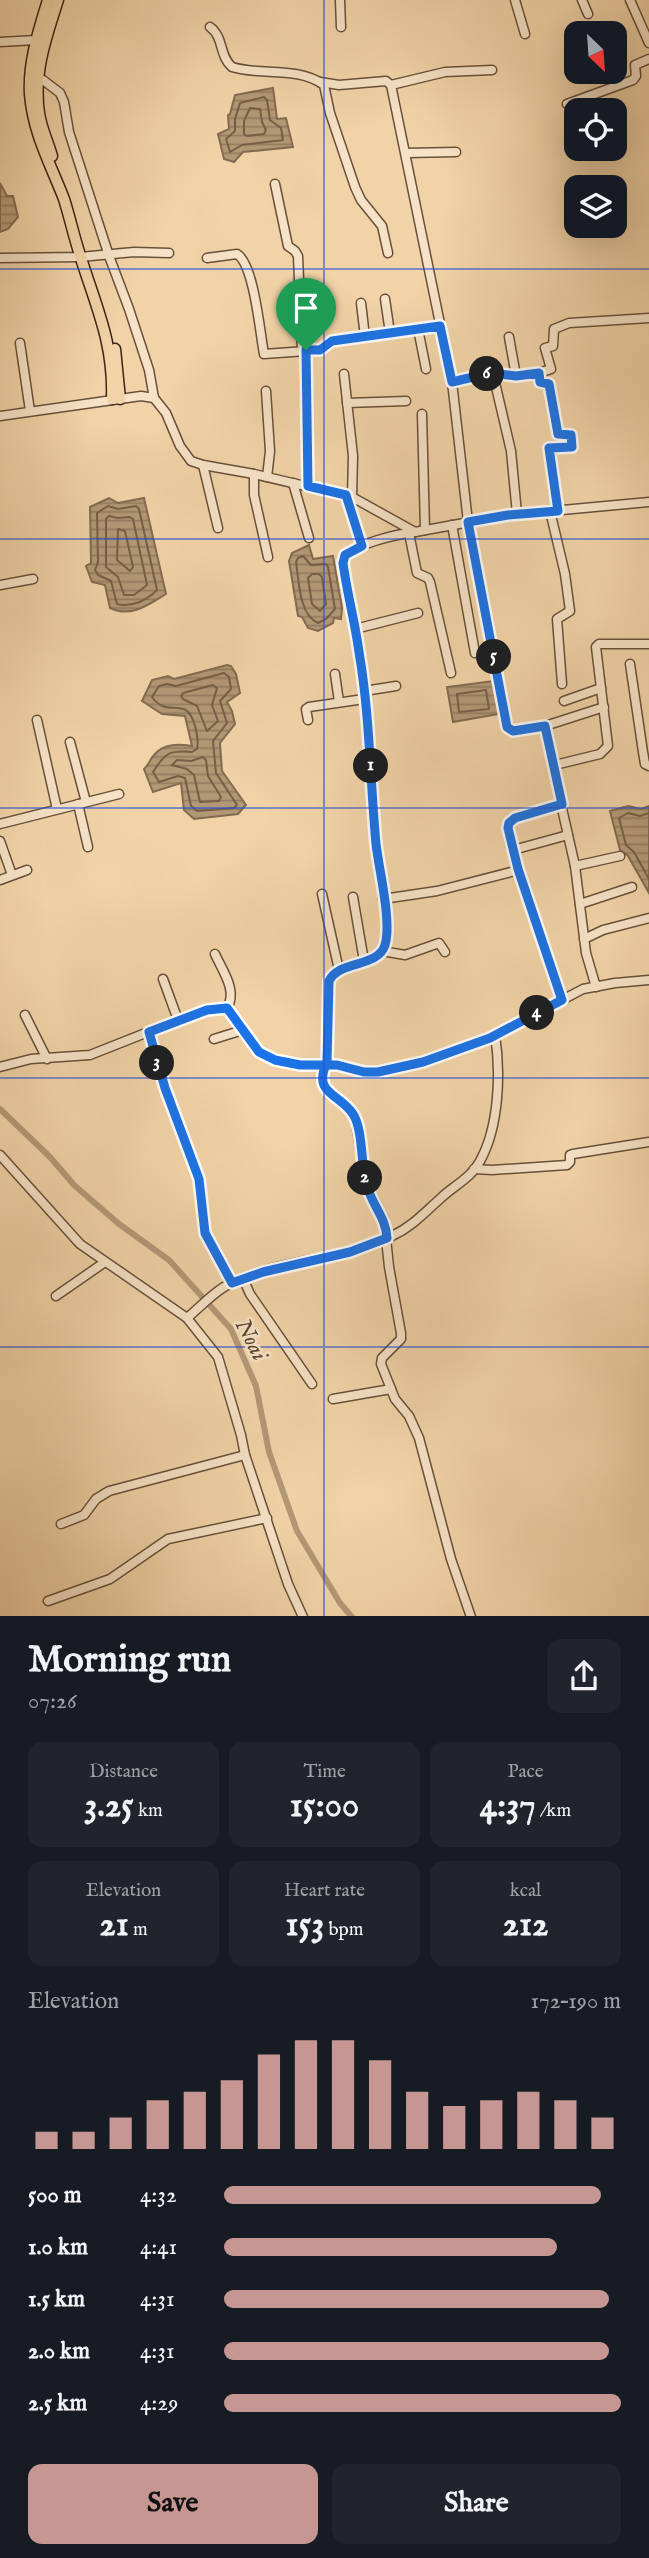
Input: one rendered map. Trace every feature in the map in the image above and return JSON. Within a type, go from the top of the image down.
[{"type":"main road","points":[[48,0],[36,40],[30,91],[35,130],[64,201],[101,314],[116,399]]},
{"type":"main road","points":[[58,0],[45,41],[37,80],[39,115],[69,196],[83,257]]},
{"type":"street","points":[[340,0],[341,27]]},
{"type":"street","points":[[515,0],[525,34]]},
{"type":"street","points":[[582,0],[588,14]]},
{"type":"street","points":[[630,0],[649,43]]},
{"type":"street","points":[[210,27],[216,33],[223,56],[232,67],[285,73],[339,85],[386,81],[391,85],[452,382],[468,522],[507,727],[513,731],[545,726],[604,707]]},
{"type":"street","points":[[0,42],[36,40]]},
{"type":"street","points":[[584,98],[633,80],[636,76],[635,65],[649,59]]},
{"type":"street","points":[[391,85],[446,72],[492,69]]},
{"type":"street","points":[[37,80],[43,80],[60,93],[64,102],[68,132],[149,370],[154,398],[166,413],[186,456],[203,466],[254,474],[349,496],[416,532]]},
{"type":"street","points":[[320,82],[326,89],[330,113],[358,194],[382,226],[388,253]]},
{"type":"street","points":[[406,153],[456,152]]},
{"type":"street","points":[[275,184],[288,246],[298,256],[308,486]]},
{"type":"street","points":[[0,258],[169,253]]},
{"type":"street","points":[[207,258],[237,254],[243,259],[264,354],[320,350],[332,341],[440,326]]},
{"type":"street","points":[[385,299],[390,333]]},
{"type":"street","points":[[361,303],[365,337]]},
{"type":"street","points":[[452,382],[493,374],[516,376],[551,369],[545,348],[553,345],[554,329],[569,323],[649,318]]},
{"type":"street","points":[[418,329],[426,369]]},
{"type":"street","points":[[509,337],[516,376]]},
{"type":"street","points":[[20,343],[30,411]]},
{"type":"street","points":[[539,373],[540,382],[549,384],[558,434],[571,435],[572,447],[549,448],[554,511],[570,611],[557,619],[562,684]]},
{"type":"street","points":[[344,374],[353,456],[349,496],[362,546]]},
{"type":"street","points":[[493,374],[511,451],[517,514]]},
{"type":"street","points":[[266,391],[270,451],[267,477]]},
{"type":"street","points":[[0,416],[141,396],[154,398]]},
{"type":"street","points":[[347,403],[406,401]]},
{"type":"street","points":[[422,414],[416,532],[417,573],[428,578],[430,582],[450,673]]},
{"type":"street","points":[[203,466],[218,528]]},
{"type":"street","points":[[254,474],[254,495],[268,557]]},
{"type":"street","points":[[293,483],[309,538]]},
{"type":"street","points":[[471,1616],[451,1559],[419,1438],[409,1416],[400,1408],[382,1364],[382,1358],[401,1339],[384,1219],[366,1184],[355,1116],[345,1104],[324,1088],[322,1078],[325,1066],[329,981],[339,970],[382,951],[386,943],[364,695],[343,563],[345,555],[362,546],[416,532],[517,514],[649,503]]},
{"type":"street","points":[[452,526],[475,653]]},
{"type":"street","points":[[0,585],[33,579]]},
{"type":"street","points":[[355,629],[418,613]]},
{"type":"street","points":[[555,765],[606,751],[608,740],[596,650],[599,645],[649,644]]},
{"type":"street","points":[[631,664],[645,764],[649,766]]},
{"type":"street","points":[[335,674],[339,702]]},
{"type":"street","points":[[308,720],[306,709],[309,707],[339,702],[396,685]]},
{"type":"street","points":[[564,701],[601,688]]},
{"type":"street","points":[[37,720],[57,809]]},
{"type":"street","points":[[545,726],[575,866],[588,961],[596,987]]},
{"type":"street","points":[[70,742],[88,847]]},
{"type":"street","points":[[0,824],[118,794]]},
{"type":"street","points":[[562,804],[515,818],[508,828],[518,869],[562,1000]]},
{"type":"street","points":[[513,850],[568,835]]},
{"type":"street","points":[[0,841],[12,875]]},
{"type":"street","points":[[575,866],[620,856]]},
{"type":"street","points":[[383,899],[436,891],[518,869]]},
{"type":"street","points":[[0,880],[27,870]]},
{"type":"street","points":[[580,904],[632,887]]},
{"type":"street","points":[[322,894],[339,970]]},
{"type":"street","points":[[353,897],[364,961]]},
{"type":"street","points":[[584,939],[617,925],[649,918]]},
{"type":"street","points":[[382,951],[405,955],[439,943],[446,952]]},
{"type":"street","points":[[215,954],[231,992],[231,1002],[227,1008]]},
{"type":"street","points":[[163,979],[178,1020]]},
{"type":"street","points":[[227,1008],[259,1052],[275,1060],[300,1065],[337,1065],[364,1072],[378,1072],[423,1062],[495,1035],[583,989],[649,980]]},
{"type":"street","points":[[0,1066],[31,1059],[90,1055],[207,1010],[227,1008]]},
{"type":"street","points":[[24,1015],[47,1059]]},
{"type":"street","points":[[214,1039],[243,1030]]},
{"type":"street","points":[[149,1032],[165,1088],[199,1179],[205,1233],[232,1283]]},
{"type":"street","points":[[187,1318],[222,1288],[246,1277],[350,1252],[387,1238],[421,1219],[474,1169],[491,1134],[499,1061],[495,1035]]},
{"type":"street","points":[[474,1169],[567,1164],[573,1154],[649,1142]]},
{"type":"street","points":[[0,1155],[79,1244],[187,1318],[218,1357],[245,1455],[288,1584],[303,1616]]},
{"type":"street","points":[[56,1296],[105,1262]]},
{"type":"street","points":[[246,1277],[250,1294],[312,1384]]},
{"type":"street","points":[[333,1399],[391,1389]]},
{"type":"street","points":[[61,1524],[84,1515],[96,1499],[109,1491],[245,1455]]},
{"type":"street","points":[[48,1601],[110,1579],[168,1539],[267,1518]]},
{"type":"water","points":[[273,88],[277,119],[286,118],[293,147],[243,152],[234,162],[224,159],[218,134],[229,129],[228,115],[235,95]]},
{"type":"water","points":[[0,183],[7,196],[13,196],[18,217],[8,229],[0,232]]},
{"type":"water","points":[[109,498],[118,503],[144,498],[166,594],[132,611],[110,608],[105,585],[92,582],[86,566],[91,563],[90,507]]},
{"type":"water","points":[[309,545],[313,559],[333,556],[342,608],[341,619],[334,618],[333,623],[318,631],[308,628],[302,617],[298,616],[289,561],[292,553]]},
{"type":"water","points":[[231,666],[236,674],[240,693],[227,702],[235,724],[220,743],[222,771],[246,805],[238,814],[194,819],[184,810],[181,783],[153,792],[144,769],[162,748],[192,746],[185,716],[162,714],[142,701],[152,680],[168,676],[174,679]]},
{"type":"water","points":[[493,681],[499,714],[453,722],[447,687]]},
{"type":"water","points":[[628,806],[641,809],[649,806],[649,893],[628,856],[620,850],[610,811]]},
{"type":"waterway","name":"Noai","points":[[0,1109],[50,1157],[74,1185],[119,1224],[169,1260],[231,1329],[256,1386],[269,1452],[297,1531],[340,1603],[351,1616]]},
{"type":"route","points":[[306,350],[308,486],[346,495],[362,546],[345,555],[343,563],[360,653],[376,844],[386,927],[386,943],[382,951],[370,959],[339,970],[329,981],[327,1062],[325,1066],[323,1072],[322,1078],[324,1088],[329,1094],[345,1104],[355,1116],[366,1184],[384,1219],[387,1238],[350,1252],[263,1272],[232,1283],[205,1233],[202,1223],[201,1186],[165,1088],[149,1032],[207,1010],[227,1008],[259,1052],[275,1060],[300,1065],[325,1066],[337,1065],[364,1072],[378,1072],[423,1062],[490,1038],[562,1000],[518,869],[508,828],[515,818],[562,804],[552,753],[545,726],[513,731],[507,727],[468,522],[489,517],[558,511],[549,448],[572,447],[571,435],[558,434],[549,384],[540,382],[539,373],[516,376],[490,373],[452,382],[440,326],[332,341],[323,349],[306,350]]}]
